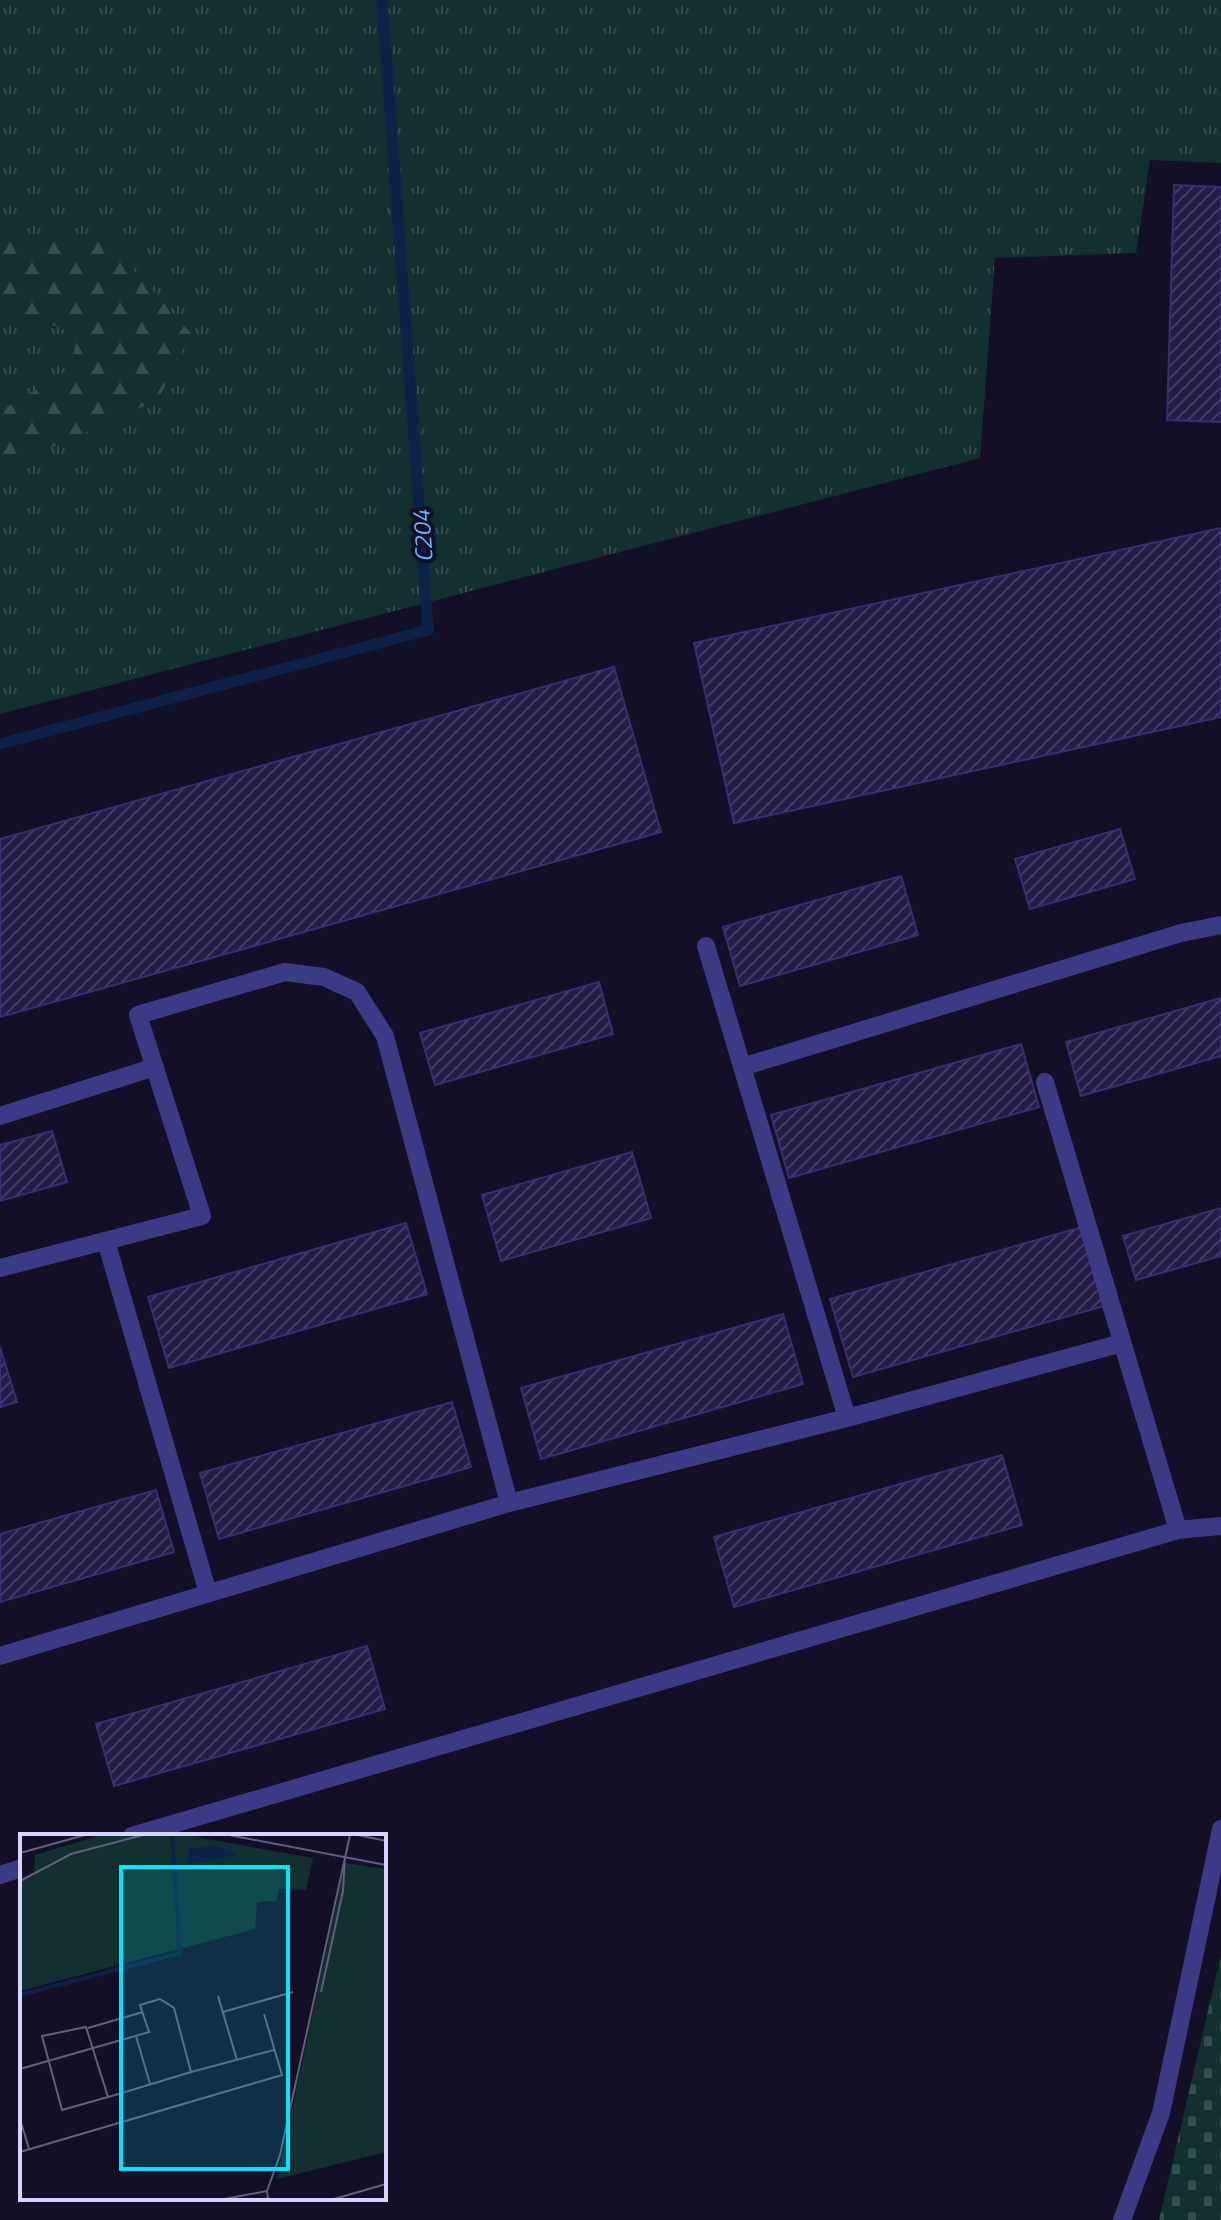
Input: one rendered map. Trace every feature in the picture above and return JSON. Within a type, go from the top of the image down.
[{"type":"lane","points":[[742,1067],[1181,933],[1221,925]]},
{"type":"lane","points":[[706,946],[847,1418]]},
{"type":"lane","points":[[0,1268],[202,1216],[138,1015],[285,972],[324,977],[357,992],[385,1036],[509,1503]]},
{"type":"lane","points":[[0,1116],[155,1067]]},
{"type":"lane","points":[[1045,1082],[1178,1530]]},
{"type":"lane","points":[[106,1241],[208,1593]]},
{"type":"lane","points":[[0,1656],[509,1503],[847,1418],[1122,1343]]},
{"type":"lane","points":[[139,1834],[1178,1530],[1221,1526]]},
{"type":"lane","points":[[1122,2220],[1161,2113],[1221,1829]]},
{"type":"lane","points":[[0,1875],[20,1869]]},
{"type":"green space","points":[[0,0],[1221,0],[1221,163],[1150,160],[1136,253],[995,258],[980,458],[0,714]]},
{"type":"green space","points":[[0,241],[108,242],[191,333],[158,400],[0,471],[0,410],[70,368],[78,335],[28,315],[0,316]]},
{"type":"green space","points":[[1221,1955],[1221,2220],[1159,2220]]},
{"type":"building","points":[[1174,185],[1221,187],[1221,422],[1167,420]]},
{"type":"building","points":[[1221,528],[1221,717],[734,823],[694,643]]},
{"type":"building","points":[[614,667],[661,832],[0,1017],[0,839]]},
{"type":"building","points":[[1120,829],[1135,879],[1030,909],[1015,859]]},
{"type":"building","points":[[901,876],[918,935],[740,986],[723,927]]},
{"type":"building","points":[[599,982],[613,1034],[435,1085],[420,1033]]},
{"type":"building","points":[[1221,998],[1221,1056],[1081,1096],[1066,1042]]},
{"type":"building","points":[[1021,1044],[1039,1107],[789,1178],[771,1115]]},
{"type":"building","points":[[52,1131],[67,1182],[0,1201],[0,1145]]},
{"type":"building","points":[[632,1152],[651,1218],[501,1261],[482,1195]]},
{"type":"building","points":[[1221,1208],[1221,1256],[1136,1280],[1123,1236]]},
{"type":"building","points":[[406,1223],[427,1294],[169,1368],[148,1297]]},
{"type":"building","points":[[1082,1227],[1104,1306],[853,1377],[830,1299]]},
{"type":"building","points":[[783,1314],[803,1384],[541,1459],[521,1388]]},
{"type":"building","points":[[0,1347],[17,1402],[0,1407]]},
{"type":"building","points":[[452,1402],[471,1467],[219,1539],[200,1473]]},
{"type":"building","points":[[1002,1455],[1022,1525],[734,1607],[714,1537]]},
{"type":"building","points":[[156,1490],[174,1552],[0,1602],[0,1534]]},
{"type":"building","points":[[367,1646],[385,1709],[114,1786],[96,1724]]},
{"type":"waterway","name":"C204","points":[[0,744],[428,630],[382,0]]}]
